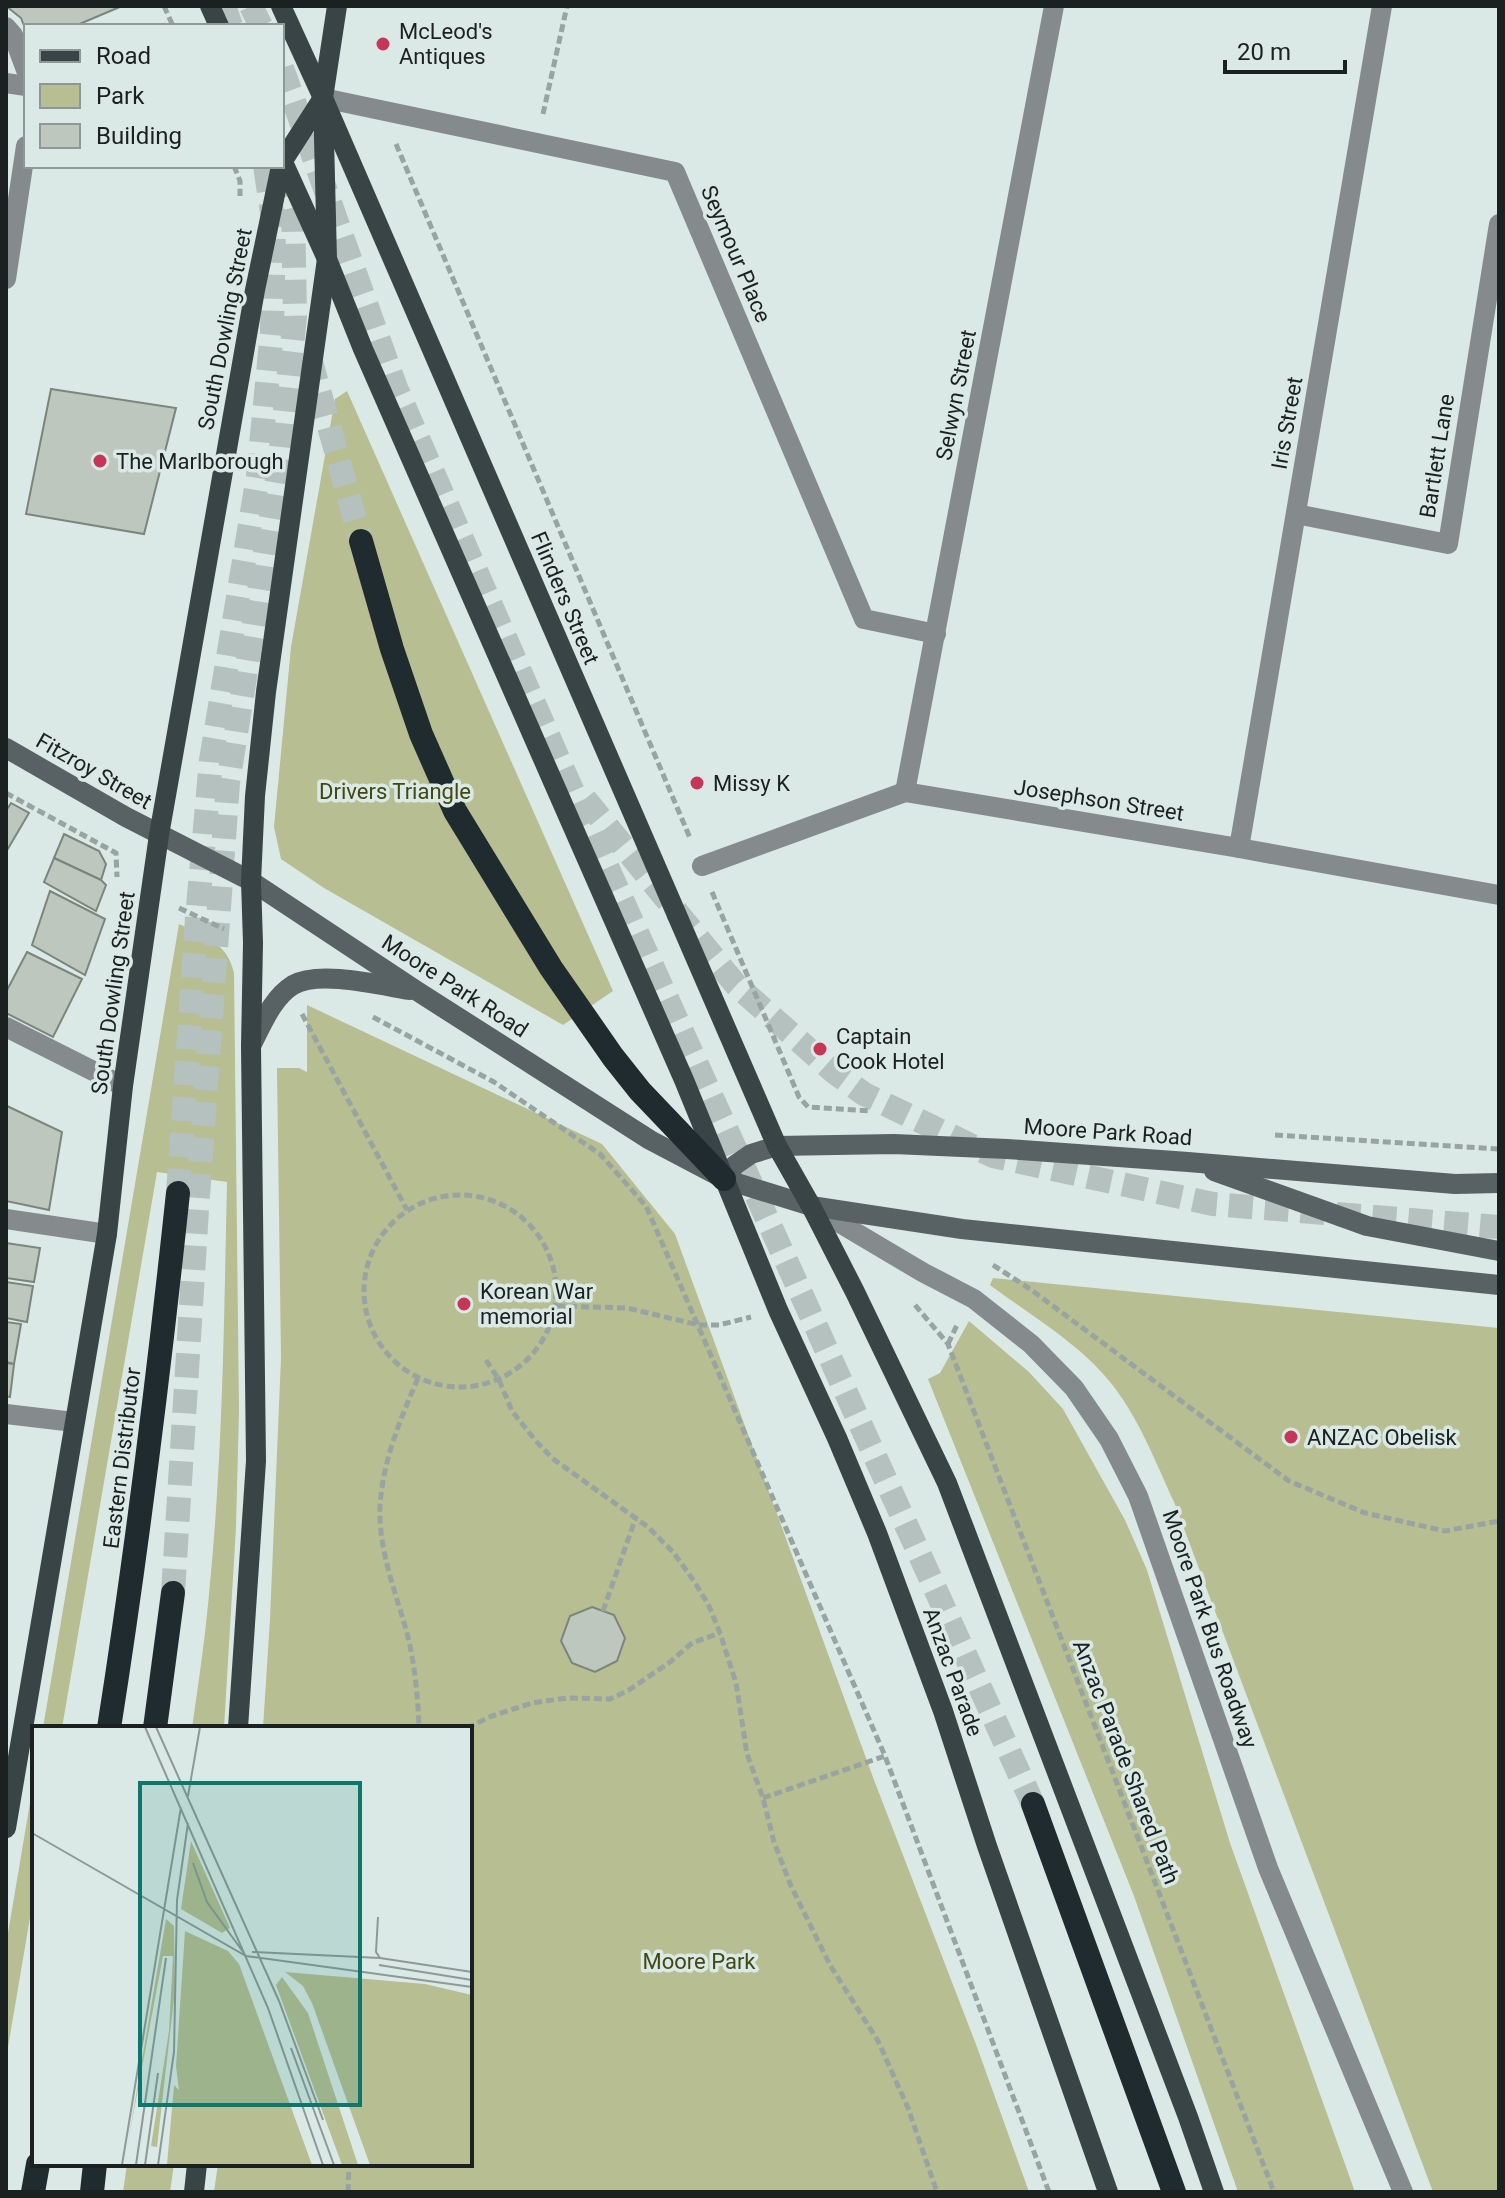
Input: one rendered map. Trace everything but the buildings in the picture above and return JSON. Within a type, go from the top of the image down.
[{"type":"highway","points":[[361,541],[392,649],[421,734],[455,811],[551,968],[613,1057],[640,1091],[724,1179]]},
{"type":"highway","name":"Eastern Distributor","points":[[109,1726],[137,1543],[178,1193]]},
{"type":"highway","points":[[155,1726],[173,1593]]},
{"type":"highway","points":[[1033,1804],[1174,2192]]},
{"type":"highway","points":[[33,2192],[38,2166]]},
{"type":"highway","points":[[92,2192],[95,2166]]},
{"type":"main road","name":"Flinders Street","points":[[281,6],[777,1146],[811,1206]]},
{"type":"main road","name":"South Dowling Street","points":[[238,1726],[256,1461],[251,1046],[251,881],[255,796],[266,692],[327,259],[323,98],[337,6]]},
{"type":"main road","name":"South Dowling Street","points":[[284,159],[323,98]]},
{"type":"main road","points":[[284,166],[684,1080],[724,1179]]},
{"type":"main road","name":"South Dowling Street","points":[[6,1828],[107,1234],[123,1086],[159,835],[255,290],[281,168]]},
{"type":"main road","name":"Fitzroy Street","points":[[6,748],[159,835]]},
{"type":"main road","name":"Moore Park Road","points":[[159,835],[251,881],[650,1140],[724,1179],[811,1206],[962,1229],[1499,1285]]},
{"type":"main road","points":[[251,1046],[273,1005],[293,985],[314,979],[353,980],[417,991]]},
{"type":"main road","name":"Moore Park Road","points":[[724,1179],[735,1165],[751,1154],[777,1146],[894,1144],[1007,1149],[1455,1184],[1499,1183]]},
{"type":"main road","points":[[1188,1162],[1367,1226],[1499,1251]]},
{"type":"main road","name":"Anzac Parade","points":[[724,1179],[778,1310],[877,1533],[943,1711],[1108,2192]]},
{"type":"main road","points":[[811,1206],[947,1483],[1214,2192]]},
{"type":"main road","points":[[194,2192],[197,2166]]},
{"type":"street","name":"Selwyn Street","points":[[905,792],[1054,6]]},
{"type":"street","name":"Iris Street","points":[[1239,848],[1382,6]]},
{"type":"street","points":[[6,27],[13,35],[24,65]]},
{"type":"street","name":"Seymour Place","points":[[323,98],[675,172],[864,619],[936,634]]},
{"type":"street","points":[[6,279],[24,159]]},
{"type":"street","name":"Bartlett Lane","points":[[1296,514],[1448,544],[1499,224]]},
{"type":"street","name":"Josephson Street","points":[[702,866],[905,792],[1499,895]]},
{"type":"street","points":[[6,1027],[123,1086]]},
{"type":"street","name":"Moore Park Bus Roadway","points":[[811,1206],[974,1299],[1031,1344],[1074,1388],[1109,1439],[1138,1496],[1268,1868],[1403,2192]]},
{"type":"street","points":[[6,1219],[107,1234]]},
{"type":"street","points":[[6,1414],[74,1422]]},
{"type":"path","points":[[537,143],[567,6]]},
{"type":"path","name":"Flinders Street","points":[[394,139],[799,1097],[808,1107]]},
{"type":"path","points":[[6,793],[116,853],[117,877]]},
{"type":"path","points":[[172,904],[236,935]]},
{"type":"path","points":[[312,1013],[302,1015],[407,1210]]},
{"type":"path","points":[[371,1017],[494,1082],[600,1154],[646,1206],[885,1756],[1049,2192]]},
{"type":"path","points":[[468,1194],[499,1202],[525,1219],[545,1244],[556,1274],[557,1306],[547,1336],[527,1362],[499,1380],[473,1388],[444,1387],[418,1378],[394,1362],[375,1339],[365,1312],[363,1283],[370,1254],[385,1230],[407,1210],[436,1197],[468,1194]]},
{"type":"path","points":[[993,1265],[1030,1289],[1289,1481],[1365,1513],[1445,1531],[1499,1521]]},
{"type":"path","name":"Anzac Parade Shared Path","points":[[910,1299],[948,1344],[1274,2192]]},
{"type":"path","points":[[557,1306],[627,1308],[699,1325],[719,1325]]},
{"type":"path","points":[[948,1344],[958,1324]]},
{"type":"path","points":[[486,1360],[499,1380],[512,1411],[552,1458],[648,1527],[673,1552],[709,1606],[736,1683],[747,1754],[791,1886],[830,1965],[878,2041],[908,2108],[937,2192]]},
{"type":"path","points":[[418,1378],[390,1445],[380,1507],[380,1527],[414,1665],[419,1726]]},
{"type":"path","points":[[603,1611],[636,1517]]},
{"type":"path","points":[[471,1726],[532,1703],[567,1698],[610,1699],[670,1662],[692,1643],[720,1633]]},
{"type":"path","points":[[763,1798],[885,1756]]},
{"type":"path","points":[[348,2192],[349,2166]]},
{"type":"green space","name":"Drivers Triangle","points":[[347,391],[613,991],[563,1025],[324,888],[281,859],[274,827],[291,647],[335,399]]},
{"type":"green space","points":[[179,924],[220,947],[234,973],[239,1411],[236,1527],[224,1726],[192,1726],[206,1620],[218,1483],[227,1182],[157,1172],[62,1726],[43,1726]]},
{"type":"green space","name":"Moore Park","points":[[307,1005],[602,1144],[675,1234],[874,1780],[1029,2192],[214,2192],[218,2166],[472,2166],[472,1726],[263,1726],[281,1358],[277,1068],[299,1068],[307,1072]]},
{"type":"green space","points":[[993,1278],[1499,1328],[1499,2192],[1433,2192],[1174,1502],[1147,1443],[1132,1414],[1102,1372],[1056,1332],[990,1285]]},
{"type":"green space","points":[[969,1321],[1029,1372],[1063,1409],[1125,1520],[1147,1570],[1230,1843],[1355,2192],[1238,2192],[1134,1896],[928,1379],[940,1373]]},
{"type":"green space","points":[[32,1791],[32,1906],[6,2059],[6,1945]]},
{"type":"green space","points":[[127,2166],[174,2166],[170,2192],[123,2192]]},
{"type":"tunnel","points":[[224,6],[230,24]]},
{"type":"tunnel","points":[[251,6],[260,24]]},
{"type":"tunnel","points":[[284,74],[396,388],[564,772],[1033,1804]]},
{"type":"tunnel","points":[[178,1193],[211,760],[258,476],[272,332],[274,226],[265,168]]},
{"type":"tunnel","points":[[173,1593],[228,783],[279,466],[295,317],[293,209],[287,178]]},
{"type":"tunnel","points":[[310,358],[361,541]]},
{"type":"tunnel","points":[[585,799],[736,985],[834,1072],[864,1094],[993,1156],[1213,1204],[1499,1227]]},
{"type":"place","name":"McLeod's Antiques","points":[[383,44]]},
{"type":"place","name":"The Marlborough","points":[[100,461]]},
{"type":"place","name":"Missy K","points":[[697,783]]},
{"type":"place","name":"Captain Cook Hotel","points":[[820,1049]]},
{"type":"place","name":"Korean War memorial","points":[[464,1304]]},
{"type":"place","name":"ANZAC Obelisk","points":[[1291,1437]]}]
